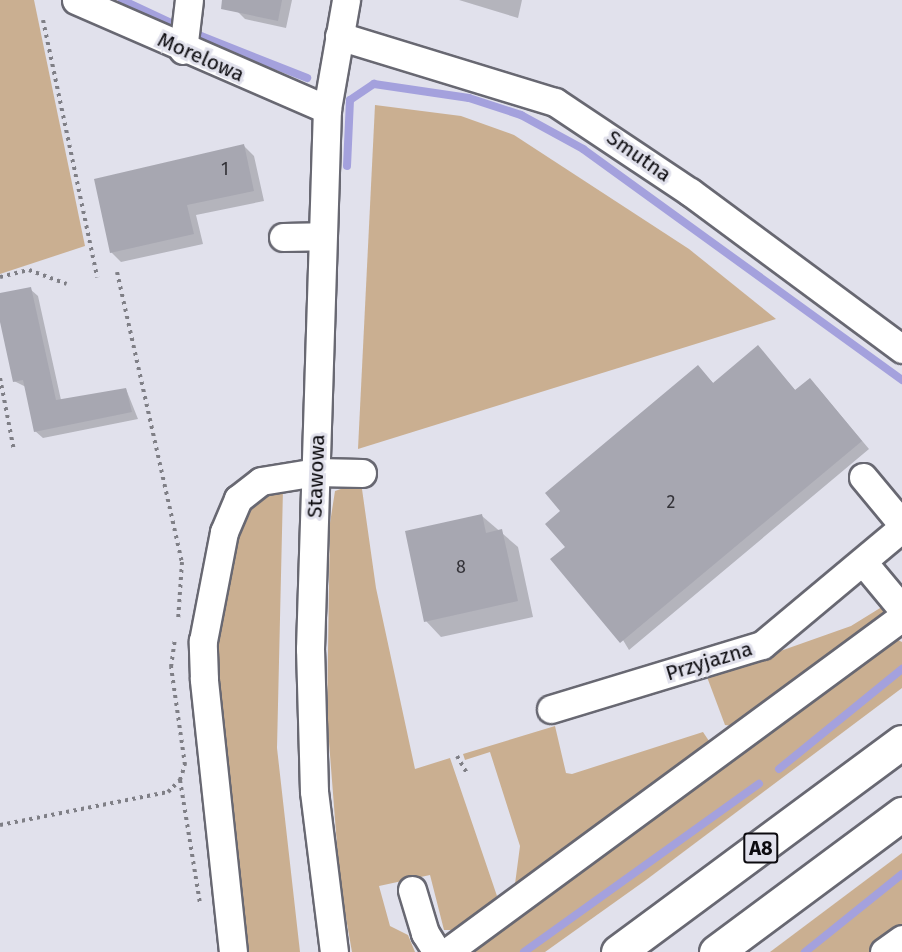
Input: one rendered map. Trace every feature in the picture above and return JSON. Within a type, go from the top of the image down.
[{"type":"highway","name":"A8","points":[[618,952],[902,742]]},
{"type":"highway","points":[[716,952],[902,814]]},
{"type":"street","name":"Morelowa","points":[[76,0],[187,28],[327,109]]},
{"type":"street","name":"Stawowa","points":[[334,952],[311,753],[316,472],[327,109],[346,0]]},
{"type":"street","name":"Smutna","points":[[339,36],[555,102],[690,192],[902,349]]},
{"type":"street","points":[[283,237],[322,236]]},
{"type":"street","points":[[233,952],[203,641],[224,532],[238,499],[261,481],[316,472],[362,473]]},
{"type":"street","points":[[863,477],[902,526]]},
{"type":"street","name":"Przyjazna","points":[[551,709],[762,645],[863,562],[902,526]]},
{"type":"street","points":[[863,562],[902,609]]},
{"type":"street","points":[[447,952],[902,617]]},
{"type":"street","points":[[412,890],[425,933],[437,952]]},
{"type":"street","points":[[884,952],[902,939]]},
{"type":"path","points":[[43,20],[97,277]]},
{"type":"path","points":[[0,277],[29,270],[67,284]]},
{"type":"path","points":[[0,825],[168,792],[180,780],[185,765],[171,667],[184,585],[182,562],[117,272]]},
{"type":"path","points":[[0,378],[14,451]]},
{"type":"path","points":[[457,756],[466,773]]},
{"type":"path","points":[[180,780],[201,918]]},
{"type":"shaded area","points":[[0,0],[34,0],[85,246],[0,274]]},
{"type":"shaded area","points":[[375,105],[461,116],[514,135],[689,249],[776,319],[358,449]]},
{"type":"shaded area","points":[[361,482],[376,588],[415,769],[450,758],[497,896],[458,930],[444,930],[430,875],[379,886],[390,926],[408,935],[415,952],[352,952],[340,884],[327,716],[330,523],[335,491]]},
{"type":"shaded area","points":[[283,489],[277,748],[300,952],[242,952],[213,664],[229,556],[243,516],[264,493]]},
{"type":"shaded area","points":[[885,605],[889,613],[741,727],[725,725],[707,677],[851,626]]},
{"type":"shaded area","points":[[894,638],[902,642],[902,688],[646,880],[545,952],[465,952]]},
{"type":"shaded area","points":[[555,726],[566,773],[572,774],[703,732],[713,747],[522,885],[515,884],[520,846],[490,752],[465,760],[463,754]]},
{"type":"shaded area","points":[[902,853],[902,927],[869,952],[770,952]]},
{"type":"building","points":[[222,0],[282,0],[278,21],[221,9]]},
{"type":"building","points":[[244,144],[254,191],[187,205],[194,234],[110,253],[94,179]]},
{"type":"building","points":[[31,287],[56,400],[126,388],[132,412],[34,432],[23,380],[13,382],[0,322],[0,293]]},
{"type":"building","points":[[758,345],[795,390],[810,378],[862,441],[620,643],[550,559],[565,547],[545,524],[560,511],[545,493],[698,365],[713,383]]},
{"type":"building","points":[[482,514],[486,533],[502,529],[518,601],[424,622],[405,531]]},
{"type":"waterway","points":[[122,0],[180,27]]},
{"type":"waterway","points":[[191,32],[307,78]]},
{"type":"waterway","points":[[347,166],[350,100],[374,84],[469,98],[521,115],[583,149],[902,380]]},
{"type":"waterway","points":[[779,769],[902,669]]},
{"type":"waterway","points":[[524,952],[759,784]]},
{"type":"waterway","points":[[805,952],[902,874]]}]
